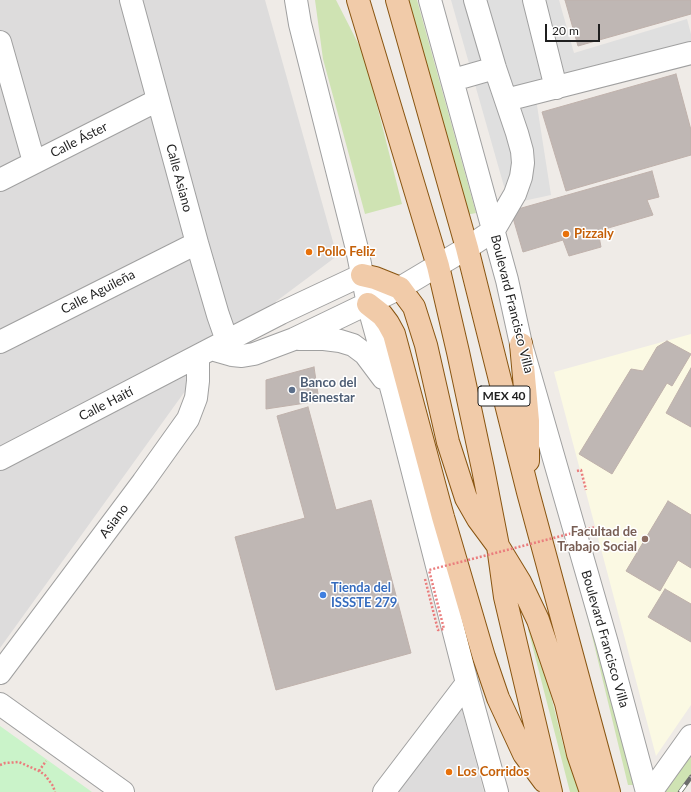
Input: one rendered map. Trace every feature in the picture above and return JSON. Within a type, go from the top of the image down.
[{"type":"main road","name":"MEX 40","points":[[397,0],[467,248],[528,492],[609,792]]},
{"type":"main road","name":"MEX 40","points":[[357,3],[438,266],[460,359],[498,546],[507,604],[550,791]]},
{"type":"main road","points":[[362,275],[375,278],[400,288],[414,307],[426,345],[448,442],[466,498],[478,519],[498,546],[520,582],[538,620],[563,696],[578,754],[591,792]]},
{"type":"main road","points":[[368,304],[382,315],[388,323],[396,340],[443,517],[482,650],[498,698],[524,754],[550,791]]},
{"type":"main road","points":[[521,344],[528,421],[528,492]]},
{"type":"street","name":"Calle Asiano","points":[[131,0],[218,315],[217,350]]},
{"type":"street","points":[[290,0],[300,24]]},
{"type":"street","points":[[296,0],[300,24],[357,249],[368,304],[393,394],[494,790]]},
{"type":"street","name":"Boulevard Francisco Villa","points":[[430,0],[494,230],[521,344],[648,792]]},
{"type":"street","points":[[217,350],[242,356],[254,354],[294,339],[400,288],[438,266],[494,230],[515,194],[521,177],[523,163],[522,151],[517,132],[495,68],[475,0]]},
{"type":"street","points":[[534,0],[556,88]]},
{"type":"street","points":[[0,42],[34,162]]},
{"type":"street","points":[[506,100],[691,53]]},
{"type":"street","points":[[453,80],[495,68]]},
{"type":"street","name":"Calle Áster","points":[[0,180],[158,100]]},
{"type":"street","name":"Calle Aguileña","points":[[0,342],[197,243]]},
{"type":"street","name":"Calle Haití","points":[[0,458],[217,350],[281,313],[362,275]]},
{"type":"street","points":[[294,339],[324,339],[340,341],[353,345],[365,354],[383,376],[393,394]]},
{"type":"street","name":"Asiano","points":[[0,673],[148,476],[188,419],[196,398],[198,381],[217,350]]},
{"type":"street","points":[[384,792],[467,683]]},
{"type":"street","points":[[0,704],[123,792]]},
{"type":"street","points":[[651,792],[691,736]]},
{"type":"path","points":[[425,579],[438,630],[444,629],[429,570],[596,528]]},
{"type":"path","points":[[39,770],[47,760]]},
{"type":"path","points":[[0,765],[19,762],[39,770],[45,774],[53,786],[54,792]]},
{"type":"shaded area","points":[[0,0],[265,0],[337,256],[219,344],[0,648]]},
{"type":"shaded area","points":[[451,0],[559,0],[574,53],[687,19],[691,34],[691,64],[536,99],[551,195],[509,204]]},
{"type":"shaded area","name":"Facultad de Trabajo Social","points":[[691,334],[691,705],[656,756],[554,372]]},
{"type":"shaded area","points":[[461,706],[484,792],[397,792]]},
{"type":"green space","points":[[315,0],[336,0],[361,49],[368,70],[402,204],[365,214],[323,59]]},
{"type":"green space","points":[[406,0],[417,0],[476,213],[466,215]]},
{"type":"green space","points":[[546,445],[635,785],[628,785]]},
{"type":"green space","points":[[534,628],[565,752],[581,792],[570,792],[528,629]]},
{"type":"green space","points":[[0,726],[92,792],[0,792]]},
{"type":"green space","points":[[691,749],[691,781],[683,792],[661,792]]},
{"type":"building","points":[[565,0],[691,0],[691,14],[578,46]]},
{"type":"building","points":[[676,74],[691,130],[691,155],[566,191],[542,112]]},
{"type":"building","points":[[652,171],[659,197],[647,200],[653,215],[598,231],[601,247],[569,256],[563,240],[523,252],[511,211]]},
{"type":"building","points":[[667,341],[691,354],[672,386],[667,383],[612,474],[579,454],[631,369],[643,371],[657,347]]},
{"type":"building","name":"Banco del Bienestar","points":[[314,367],[319,401],[266,409],[266,380]]},
{"type":"building","points":[[691,368],[691,427],[666,413]]},
{"type":"building","name":"Tienda del ISSSTE 279","points":[[308,407],[336,510],[371,500],[411,653],[276,690],[235,537],[305,518],[277,416]]},
{"type":"building","points":[[668,501],[691,515],[691,568],[678,560],[660,591],[626,571]]},
{"type":"building","points":[[665,589],[691,604],[691,642],[648,617]]},
{"type":"railway","points":[[680,792],[691,777]]},
{"type":"place","name":"Pizzaly","points":[[566,234]]},
{"type":"place","name":"Pollo Feliz","points":[[309,252]]},
{"type":"place","name":"Banco del Bienestar","points":[[292,390]]},
{"type":"place","name":"Facultad de Trabajo Social","points":[[645,539]]},
{"type":"place","name":"Tienda del ISSSTE 279","points":[[323,595]]},
{"type":"place","name":"Los Corridos","points":[[449,772]]}]
